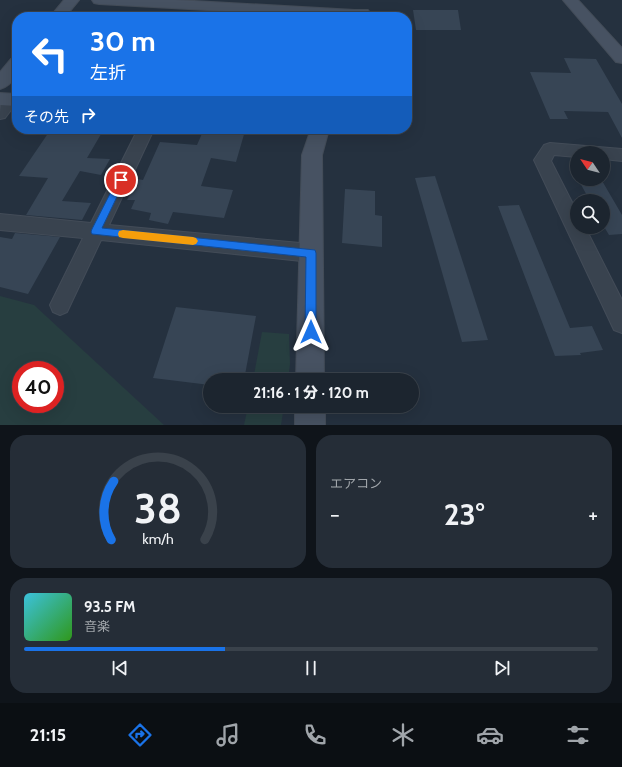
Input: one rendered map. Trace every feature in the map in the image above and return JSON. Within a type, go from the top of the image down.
[{"type":"street","points":[[61,12],[72,0]]},
{"type":"street","points":[[99,0],[241,12]]},
{"type":"street","points":[[570,0],[622,58]]},
{"type":"street","points":[[0,83],[12,69]]},
{"type":"street","points":[[0,114],[9,100]]},
{"type":"street","points":[[60,305],[144,134]]},
{"type":"street","points":[[310,373],[312,155],[318,134]]},
{"type":"street","points":[[570,151],[550,149],[542,160],[622,322]]},
{"type":"street","points":[[610,154],[622,155]]},
{"type":"street","points":[[0,222],[311,253]]},
{"type":"street","points":[[310,413],[310,425]]},
{"type":"green space","points":[[0,296],[34,305],[164,425],[0,425]]},
{"type":"green space","points":[[262,332],[289,334],[289,373],[254,373]]},
{"type":"green space","points":[[247,413],[283,413],[281,425],[244,425]]},
{"type":"building","points":[[413,10],[458,10],[461,30],[416,30]]},
{"type":"building","points":[[564,58],[596,59],[622,104],[622,138],[608,112],[564,111],[568,119],[550,119],[530,72],[571,73]]},
{"type":"building","points":[[48,134],[101,134],[87,158],[110,159],[101,175],[80,171],[62,201],[91,203],[82,220],[26,215],[48,178],[19,176]]},
{"type":"building","points":[[202,134],[244,134],[236,162],[211,158],[201,186],[233,190],[224,218],[173,212],[168,224],[149,220],[151,213],[131,209],[135,200],[127,200],[138,179],[143,180],[160,142],[197,145]]},
{"type":"building","points":[[435,176],[488,340],[462,342],[415,178]]},
{"type":"building","points":[[582,186],[605,186],[610,194],[586,194]]},
{"type":"building","points":[[345,189],[375,191],[375,215],[382,216],[382,247],[342,243]]},
{"type":"building","points":[[610,194],[622,215],[622,234],[609,235]]},
{"type":"building","points":[[519,205],[570,328],[592,326],[603,350],[580,353],[581,355],[555,356],[498,206]]},
{"type":"building","points":[[15,233],[60,237],[28,294],[0,287],[0,237],[12,239]]},
{"type":"building","points":[[176,307],[256,316],[245,373],[203,373],[203,384],[153,378]]},
{"type":"slow traffic","points":[[123,234],[193,241]]},
{"type":"route","points":[[121,180],[96,232],[311,253],[311,332]]}]
